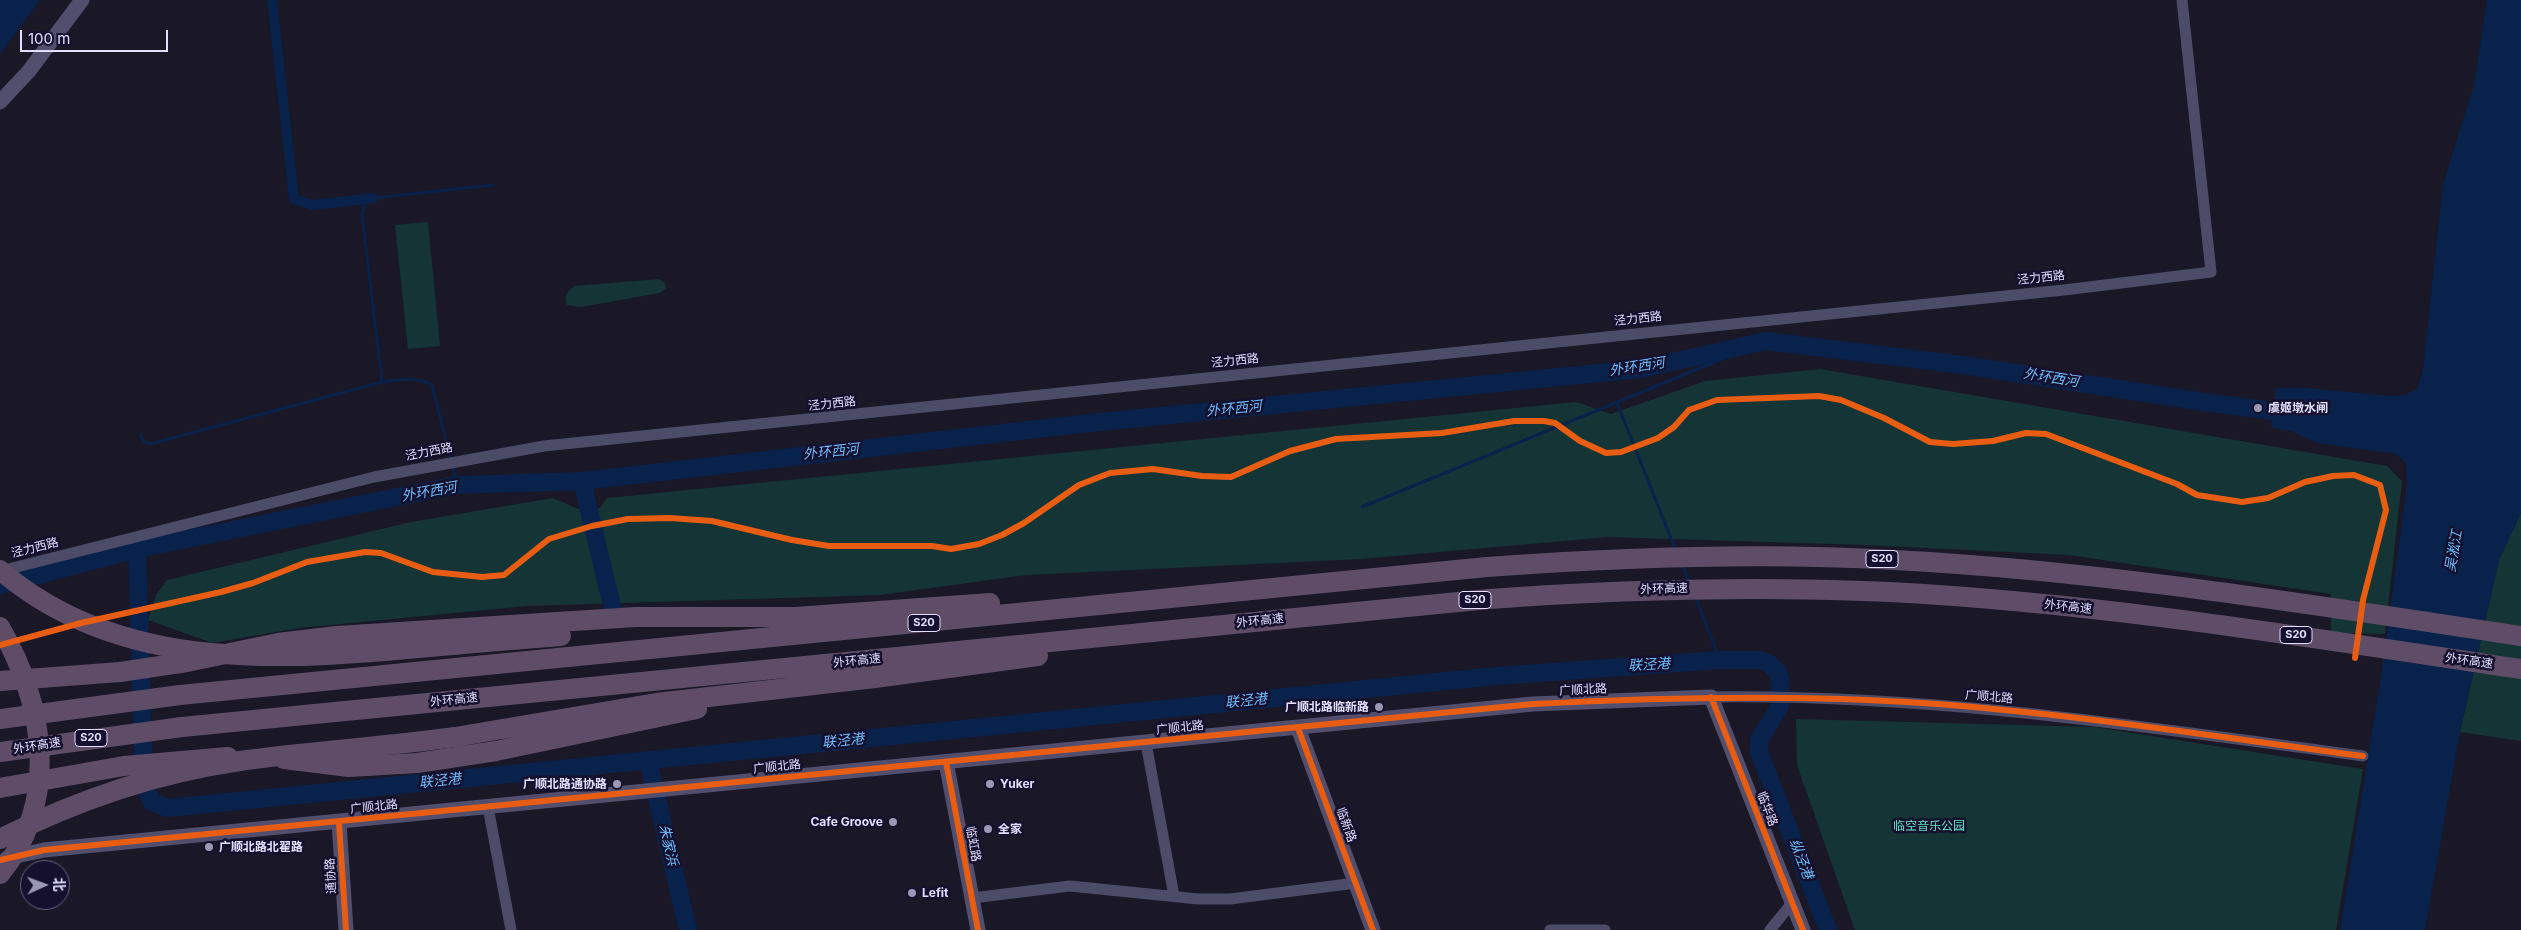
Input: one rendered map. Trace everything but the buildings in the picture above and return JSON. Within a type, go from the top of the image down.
[{"type":"highway","name":"S20","points":[[0,719],[180,695],[1487,567],[1668,556],[1895,560],[2074,574],[2204,589],[2521,636]]},
{"type":"highway","points":[[0,570],[43,602],[96,628],[155,646],[190,652],[296,655],[377,651],[794,617],[981,604],[1266,589]]},
{"type":"highway","name":"外环高速","points":[[0,752],[182,727],[1270,620],[1489,599],[1681,588],[1892,592],[2070,606],[2199,621],[2521,669]]},
{"type":"highway","points":[[0,681],[120,672],[162,666],[278,643],[337,636],[636,617],[794,617]]},
{"type":"highway","points":[[0,840],[82,802],[163,776],[247,760],[455,737],[656,703],[992,663],[1270,620]]},
{"type":"highway","points":[[0,627],[21,668],[30,691],[40,736],[41,767],[37,796],[29,822],[18,847],[0,874]]},
{"type":"highway","points":[[0,788],[124,766],[237,756],[349,767],[417,763],[506,749],[806,686]]},
{"type":"street","points":[[0,87],[21,64],[69,0]]},
{"type":"street","points":[[0,102],[29,71],[82,0]]},
{"type":"street","name":"泾力西路","points":[[0,570],[374,477],[544,446],[2064,290],[2212,272],[2182,0]]},
{"type":"street","name":"广顺北路","points":[[0,860],[44,850],[1533,704],[1712,697],[1795,697],[1922,703],[2042,713],[2363,756]]},
{"type":"street","name":"临华路","points":[[1712,697],[1803,930]]},
{"type":"street","name":"临新路","points":[[1298,728],[1373,930]]},
{"type":"street","points":[[1146,743],[1174,896]]},
{"type":"street","name":"临虹路","points":[[946,762],[978,930]]},
{"type":"street","points":[[488,806],[510,930]]},
{"type":"street","name":"通协路","points":[[339,822],[346,930]]},
{"type":"street","points":[[972,898],[1070,886],[1174,896],[1230,899],[1356,883]]},
{"type":"street","points":[[1770,930],[1792,903]]},
{"type":"street","points":[[1550,930],[1605,930]]},
{"type":"green space","points":[[428,222],[440,346],[408,349],[395,225]]},
{"type":"green space","points":[[659,279],[665,283],[666,288],[660,293],[581,307],[567,305],[567,294],[574,286]]},
{"type":"green space","points":[[1820,369],[2387,466],[2402,481],[2385,634],[2331,633],[2331,594],[2069,555],[1864,545],[1608,537],[1361,559],[1026,575],[880,595],[527,606],[299,628],[212,643],[148,620],[156,595],[167,580],[411,522],[553,498],[578,509],[600,508],[607,498],[1576,402],[1611,414],[1705,381]]},
{"type":"green space","points":[[2521,513],[2521,741],[2460,732],[2499,560]]},
{"type":"green space","name":"临空音乐公园","points":[[1796,719],[2094,727],[2363,769],[2336,930],[1855,930],[1797,765]]},
{"type":"water","points":[[0,0],[40,0],[0,54]]},
{"type":"water","name":"吴淞江","points":[[2487,0],[2521,0],[2521,513],[2499,560],[2460,732],[2425,930],[2340,930],[2382,670],[2407,485],[2406,463],[2396,454],[2317,443],[2291,431],[2271,428],[2276,388],[2305,388],[2391,396],[2405,395],[2418,388],[2423,368],[2443,184],[2474,85]]},
{"type":"waterway","points":[[272,0],[294,199],[313,205],[373,198]]},
{"type":"waterway","points":[[382,382],[362,214],[365,203],[373,198],[493,185]]},
{"type":"waterway","points":[[1362,507],[1766,341]]},
{"type":"waterway","name":"外环西河","points":[[0,585],[137,549],[457,485],[582,481],[1090,423],[1641,369],[1766,341],[1963,365],[2204,402],[2297,414]]},
{"type":"waterway","points":[[140,434],[144,442],[150,444],[382,382],[408,379],[421,380],[432,385],[457,485]]},
{"type":"waterway","points":[[1617,403],[1676,551]]},
{"type":"waterway","points":[[582,481],[613,610]]},
{"type":"waterway","name":"联泾港","points":[[137,549],[144,785],[152,802],[168,808],[1497,676],[1720,660],[1760,660],[1768,663],[1778,672],[1780,678],[1780,706],[1759,740],[1759,752],[1828,930]]},
{"type":"waterway","points":[[1682,564],[1690,584]]},
{"type":"waterway","points":[[1695,596],[1720,660]]},
{"type":"waterway","name":"朱家浜","points":[[648,760],[688,930]]},
{"type":"cycle path","points":[[0,645],[81,623],[221,592],[253,583],[307,562],[365,552],[381,553],[433,572],[482,577],[504,575],[549,539],[592,526],[628,519],[670,518],[712,521],[792,540],[829,546],[932,546],[951,549],[979,544],[1002,535],[1024,523],[1079,485],[1110,473],[1153,469],[1202,476],[1231,477],[1290,451],[1336,439],[1442,433],[1514,421],[1555,423],[1580,441],[1606,453],[1621,452],[1658,438],[1674,427],[1689,410],[1717,400],[1819,396],[1841,400],[1884,418],[1930,442],[1953,444],[1993,441],[2026,433],[2046,434],[2177,484],[2197,495],[2242,502],[2268,498],[2305,482],[2333,476],[2354,475],[2380,485],[2386,510],[2363,600],[2355,658]]},
{"type":"cycle path","points":[[1711,697],[1803,930]]},
{"type":"cycle path","points":[[0,860],[44,850],[1533,704],[1679,698],[1825,698],[1922,703],[2088,719],[2363,756]]},
{"type":"cycle path","points":[[1298,728],[1373,930]]},
{"type":"cycle path","points":[[946,762],[978,930]]},
{"type":"cycle path","points":[[339,822],[346,930]]},
{"type":"place","name":"虞姬墩水闸","points":[[2258,408]]},
{"type":"place","name":"广顺北路临新路","points":[[1379,707]]},
{"type":"place","name":"广顺北路通协路","points":[[617,784]]},
{"type":"place","name":"Yuker","points":[[990,784]]},
{"type":"place","name":"Cafe Groove","points":[[893,822]]},
{"type":"place","name":"全家","points":[[988,829]]},
{"type":"place","name":"广顺北路北翟路","points":[[209,847]]},
{"type":"place","name":"Lefit","points":[[912,893]]},
{"type":"water label","name":"纵泾港","points":[[1801,859]]}]
